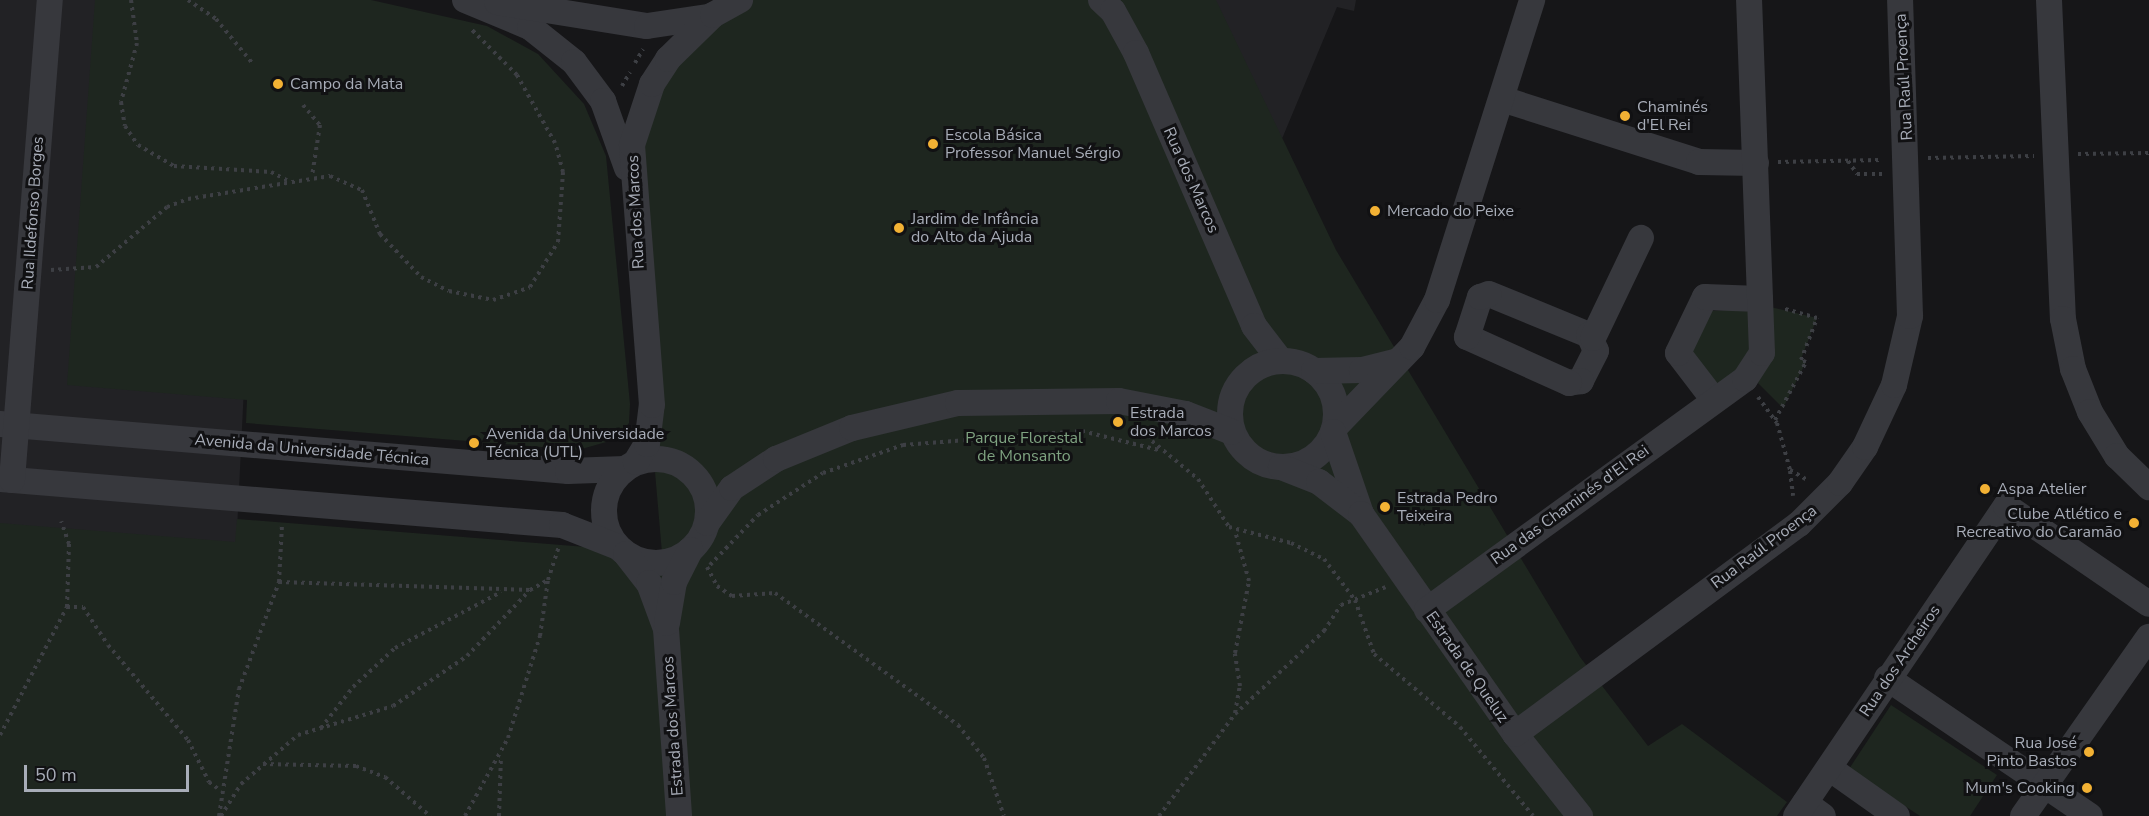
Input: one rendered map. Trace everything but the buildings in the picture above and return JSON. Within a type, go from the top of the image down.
[{"type":"street","name":"Rua Ildefonso Borges","points":[[6,479],[8,424],[29,268],[50,0]]},
{"type":"street","points":[[481,0],[647,26],[713,15]]},
{"type":"street","name":"Rua dos Marcos","points":[[630,466],[646,444],[652,405],[631,182],[632,145],[652,84],[688,36],[713,15],[740,0]]},
{"type":"street","name":"Rua dos Marcos","points":[[1101,0],[1113,11],[1136,53],[1254,326],[1281,361]]},
{"type":"street","points":[[1398,361],[1362,370],[1314,371],[1281,361],[1257,368],[1239,384],[1229,416],[1232,432],[1251,457],[1281,467],[1313,458],[1334,429],[1374,392],[1418,338],[1437,300],[1532,0]]},
{"type":"street","name":"Rua das Chaminés d'El Rei","points":[[1426,610],[1745,379],[1762,353],[1749,0]]},
{"type":"street","name":"Rua Raúl Proença","points":[[1515,734],[1799,524],[1840,483],[1865,447],[1894,385],[1910,316],[1900,0]]},
{"type":"street","points":[[2049,0],[2063,319],[2071,359],[2100,430],[2116,456],[2149,487]]},
{"type":"street","points":[[464,11],[530,27],[574,62],[603,101],[631,182]]},
{"type":"street","points":[[1502,99],[1699,162],[1756,163]]},
{"type":"street","points":[[1593,338],[1489,294],[1480,297],[1466,332],[1473,342],[1569,383],[1581,381],[1596,351],[1593,338],[1641,238]]},
{"type":"street","points":[[1714,400],[1678,353],[1705,297],[1761,303]]},
{"type":"street","points":[[1437,300],[1473,311]]},
{"type":"street","points":[[1314,371],[1333,395],[1334,429]]},
{"type":"street","name":"Estrada dos Marcos","points":[[679,816],[666,635],[670,596],[700,546],[719,503],[755,469],[852,428],[958,403],[1119,401],[1186,414],[1232,432]]},
{"type":"street","name":"Avenida da Universidade Técnica","points":[[8,424],[568,471],[630,466]]},
{"type":"street","name":"Estrada de Queluz","points":[[1334,429],[1361,514],[1402,576],[1515,734],[1580,816]]},
{"type":"street","points":[[6,479],[562,525],[621,550],[663,562],[700,546],[708,507],[696,477],[668,460],[630,466],[612,481],[603,516],[621,550]]},
{"type":"street","name":"Estrada de Queluz","points":[[1281,467],[1319,482],[1361,514]]},
{"type":"street","name":"Rua dos Archeiros","points":[[1808,812],[1829,768],[1887,678],[2006,506],[2149,604]]},
{"type":"street","name":"Estrada dos Marcos","points":[[621,550],[649,583],[666,635]]},
{"type":"street","points":[[2023,816],[2149,638]]},
{"type":"street","points":[[1887,678],[2090,816]]},
{"type":"street","points":[[1829,768],[1897,816]]},
{"type":"path","points":[[130,0],[137,43],[121,102],[125,126],[138,145],[174,166],[271,172],[287,180]]},
{"type":"path","points":[[188,0],[216,19],[253,64]]},
{"type":"path","points":[[29,268],[96,267],[167,207],[312,176],[348,180],[362,190],[380,234],[421,277],[449,291],[493,300],[530,287],[558,242],[562,172],[550,134],[517,75],[464,11]]},
{"type":"path","points":[[303,105],[320,125],[312,176]]},
{"type":"path","points":[[2109,154],[2149,153]]},
{"type":"path","points":[[1929,158],[2037,156]]},
{"type":"path","points":[[1793,162],[1894,159]]},
{"type":"path","points":[[1848,161],[1857,174],[1884,177]]},
{"type":"path","points":[[1761,303],[1817,318],[1801,360],[1806,362],[1775,420]]},
{"type":"path","points":[[1745,379],[1775,420],[1790,470],[1792,497],[1810,481]]},
{"type":"path","points":[[1157,424],[1147,428],[1162,451],[1198,479],[1235,531],[1249,581],[1235,653],[1240,686],[1235,714]]},
{"type":"path","points":[[1004,816],[984,758],[958,725],[775,592],[732,596],[717,586],[700,546],[758,515],[823,473],[903,445],[1082,431],[1162,451]]},
{"type":"path","points":[[1790,470],[1817,486],[1829,474],[1840,483]]},
{"type":"path","points":[[220,816],[221,790],[239,689],[279,582],[282,502]]},
{"type":"path","points":[[0,735],[67,608],[69,544],[61,521]]},
{"type":"path","points":[[1235,531],[1307,548],[1342,579],[1355,600],[1374,654],[1460,727],[1533,816]]},
{"type":"path","points":[[499,816],[501,756],[540,636],[548,580],[560,542]]},
{"type":"path","points":[[1159,816],[1235,714],[1324,631],[1341,605],[1402,576]]},
{"type":"path","points":[[220,816],[241,784],[297,735],[393,706],[467,656],[530,590],[548,580]]},
{"type":"path","points":[[279,582],[502,591],[530,590]]},
{"type":"path","points":[[321,729],[353,687],[395,648],[502,591]]},
{"type":"path","points":[[67,608],[83,607],[108,645],[188,741],[209,782],[221,790]]},
{"type":"path","points":[[465,816],[469,801],[501,756]]},
{"type":"path","points":[[262,764],[356,766],[385,777],[430,816]]},
{"type":"shaded area","points":[[0,0],[101,0],[244,387],[236,551],[0,531]]},
{"type":"shaded area","points":[[1137,0],[1356,0],[1354,11],[1337,7],[1264,182]]},
{"type":"green space","points":[[95,0],[371,0],[487,26],[538,54],[584,104],[606,156],[630,404],[629,423],[617,439],[578,450],[246,423],[247,400],[67,385]]},
{"type":"green space","name":"Parque Florestal de Monsanto","points":[[743,0],[1216,0],[1336,250],[1580,657],[1648,746],[1682,724],[1787,802],[1777,816],[0,816],[0,523],[235,542],[237,519],[662,553],[635,239],[645,97]]},
{"type":"green space","points":[[1770,307],[1817,318],[1801,359],[1806,362],[1783,408],[1758,383]]},
{"type":"green space","points":[[1744,309],[1754,315],[1750,351],[1743,367],[1717,385],[1692,356],[1691,345],[1712,311]]},
{"type":"green space","points":[[1891,705],[1997,775],[1970,816],[1920,816],[1849,769]]},
{"type":"place","name":"Campo da Mata","points":[[278,84]]},
{"type":"place","name":"Chaminés d'El Rei","points":[[1625,116]]},
{"type":"place","name":"Escola Básica Professor Manuel Sérgio","points":[[933,144]]},
{"type":"place","name":"Mercado do Peixe","points":[[1375,211]]},
{"type":"place","name":"Jardim de Infância do Alto da Ajuda","points":[[899,228]]},
{"type":"place","name":"Estrada dos Marcos","points":[[1118,422]]},
{"type":"place","name":"Avenida da Universidade Técnica (UTL)","points":[[474,443]]},
{"type":"place","name":"Aspa Atelier","points":[[1985,489]]},
{"type":"place","name":"Estrada Pedro Teixeira","points":[[1385,507]]},
{"type":"place","name":"Clube Atlético e Recreativo do Caramão","points":[[2134,523]]},
{"type":"place","name":"Rua José Pinto Bastos","points":[[2089,752]]},
{"type":"place","name":"Mum's Cooking","points":[[2087,788]]}]
